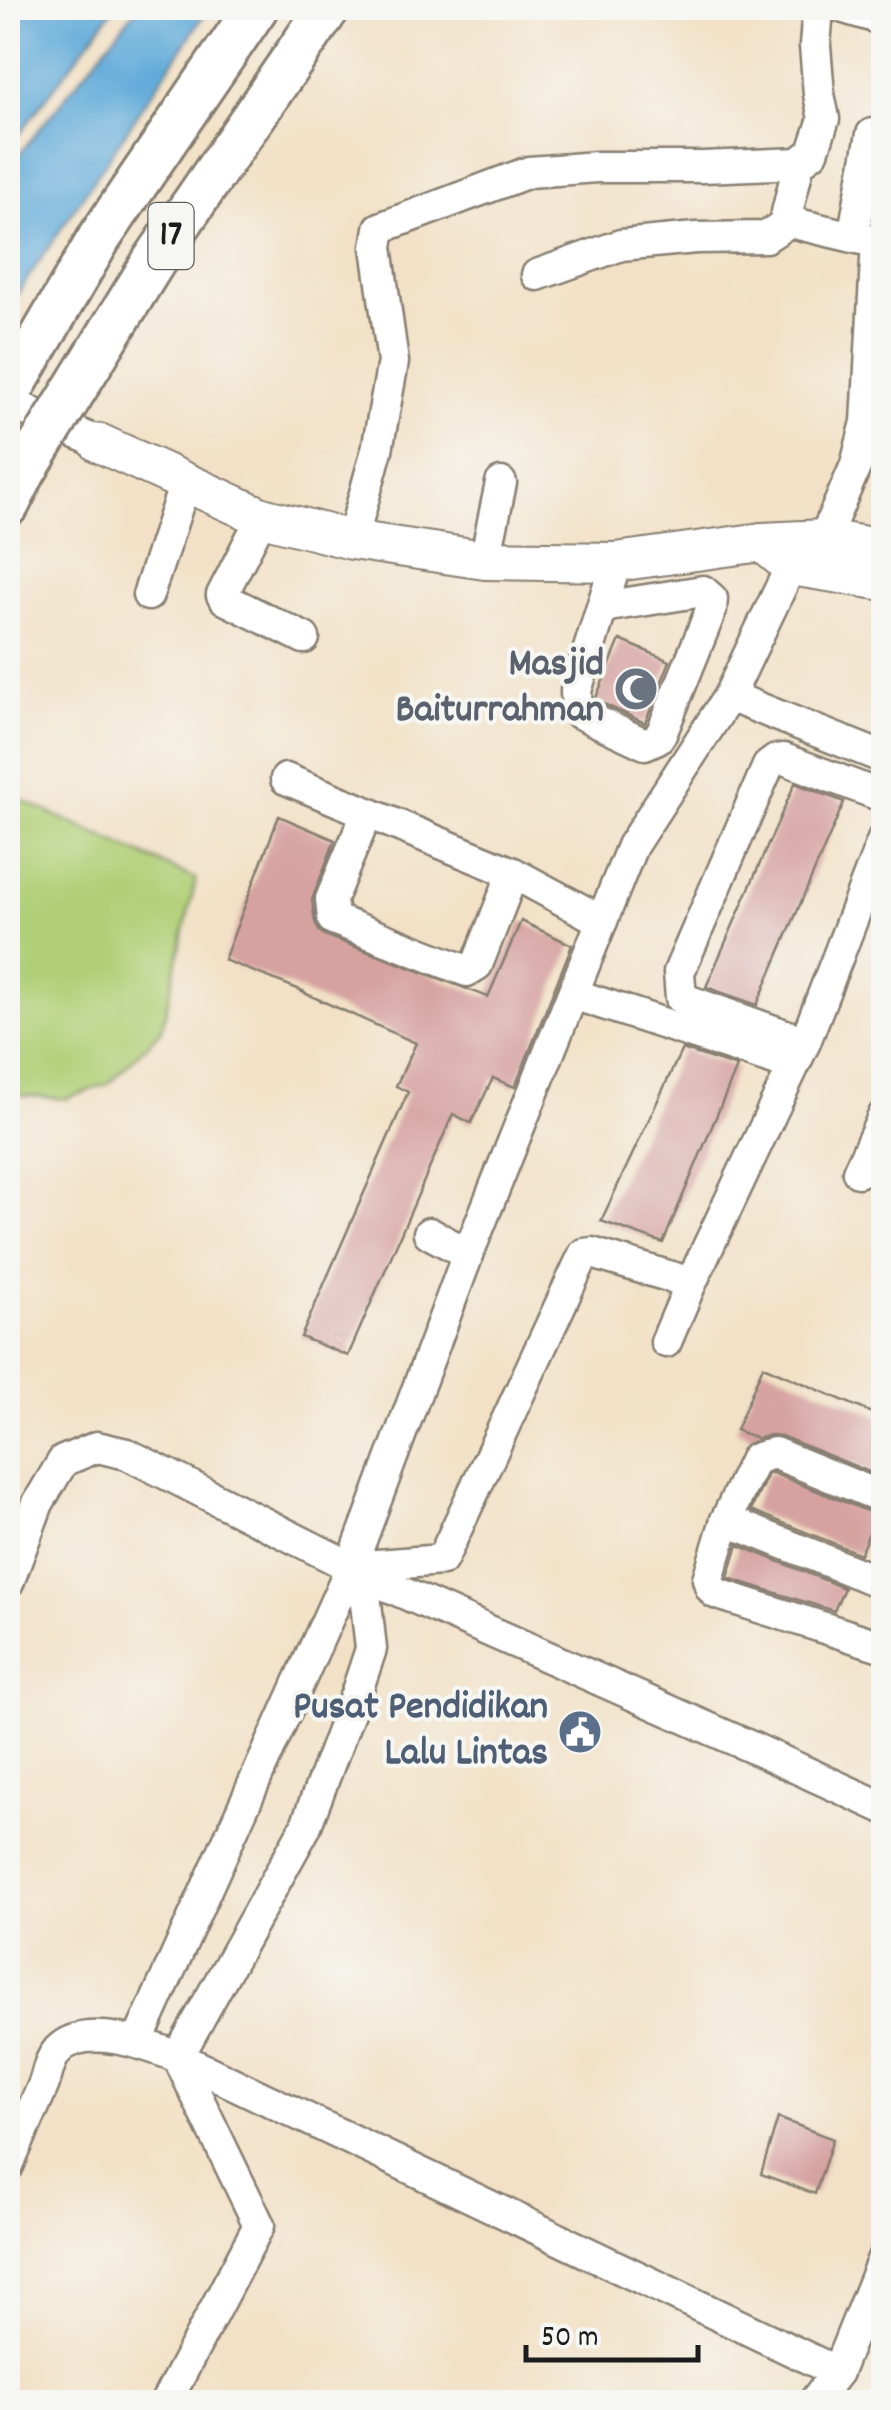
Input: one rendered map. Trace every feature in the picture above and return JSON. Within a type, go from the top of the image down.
[{"type":"highway","name":"17","points":[[8,398],[100,237],[256,8]]},
{"type":"highway","name":"17","points":[[16,488],[154,261],[328,8]]},
{"type":"main road","points":[[99,443],[262,517],[352,540],[485,560],[616,562],[762,542],[824,539],[884,549]]},
{"type":"main road","points":[[762,542],[791,566],[884,581]]},
{"type":"street","points":[[537,275],[621,245],[766,237],[785,221],[799,163],[812,152],[824,119],[818,94],[818,8]]},
{"type":"street","points":[[850,8],[884,20]]},
{"type":"street","points":[[824,119],[878,136],[867,422],[856,465],[824,539]]},
{"type":"street","points":[[352,540],[376,450],[392,362],[377,247],[380,228],[529,172],[799,163]]},
{"type":"street","points":[[785,221],[871,241]]},
{"type":"street","points":[[8,398],[99,443]]},
{"type":"street","points":[[148,595],[186,483]]},
{"type":"street","points":[[485,560],[501,484]]},
{"type":"street","points":[[262,517],[222,595],[304,638]]},
{"type":"street","points":[[616,562],[576,691],[578,712],[644,744],[662,732],[711,610],[712,599],[703,591],[704,549]]},
{"type":"street","points":[[138,2041],[357,1571],[468,1254],[632,846],[729,696],[791,566]]},
{"type":"street","points":[[604,607],[703,591]]},
{"type":"street","points":[[729,696],[884,758]]},
{"type":"street","points":[[799,1054],[681,998],[678,972],[768,766],[784,759],[884,797]]},
{"type":"street","points":[[286,779],[513,872],[602,921]]},
{"type":"street","points":[[367,813],[331,899],[332,919],[467,971],[477,964],[513,872]]},
{"type":"street","points":[[666,1342],[799,1054],[884,838]]},
{"type":"street","points":[[573,994],[799,1054]]},
{"type":"street","points":[[858,1172],[884,1116]]},
{"type":"street","points":[[429,1233],[468,1254]]},
{"type":"street","points":[[357,1571],[444,1557],[584,1254],[592,1253],[691,1283]]},
{"type":"street","points":[[8,1584],[38,1503],[63,1461],[97,1447],[126,1454],[357,1571],[884,1808]]},
{"type":"street","points":[[884,1498],[774,1453],[755,1459],[726,1520],[708,1579],[715,1593],[884,1646]]},
{"type":"street","points":[[726,1520],[884,1584]]},
{"type":"street","points":[[178,2057],[305,1828],[318,1795],[371,1649],[357,1571]]},
{"type":"street","points":[[8,2166],[50,2063],[60,2048],[86,2037],[138,2041],[837,2372]]},
{"type":"street","points":[[166,2402],[259,2225],[178,2057]]},
{"type":"street","points":[[814,2402],[837,2372],[884,2256]]},
{"type":"green space","points":[[8,794],[196,879],[161,1031],[108,1084],[66,1099],[20,1095],[8,1090]]},
{"type":"water","points":[[31,8],[114,8],[8,149],[8,30]]},
{"type":"water","points":[[137,8],[209,8],[8,308],[8,168]]},
{"type":"building","name":"Masjid Baiturrahman","points":[[620,640],[670,661],[645,723],[595,700]]},
{"type":"building","points":[[795,783],[844,802],[757,1005],[706,987]]},
{"type":"building","points":[[279,816],[335,840],[312,900],[315,922],[326,936],[488,997],[521,921],[572,945],[515,1087],[493,1078],[471,1123],[453,1114],[348,1356],[301,1337],[408,1092],[396,1086],[416,1043],[224,960]]},
{"type":"building","points":[[682,1049],[737,1067],[663,1243],[601,1221]]},
{"type":"building","points":[[763,1366],[884,1418],[884,1478],[781,1436],[757,1439],[736,1430]]},
{"type":"building","points":[[768,1474],[877,1515],[860,1554],[751,1510]]},
{"type":"building","points":[[738,1545],[844,1588],[834,1611],[728,1578]]},
{"type":"building","points":[[778,2118],[833,2139],[815,2194],[761,2174]]},
{"type":"place","name":"Masjid Baiturrahman","points":[[636,689]]},
{"type":"place","name":"Pusat Pendidikan Lalu Lintas","points":[[580,1732]]}]
